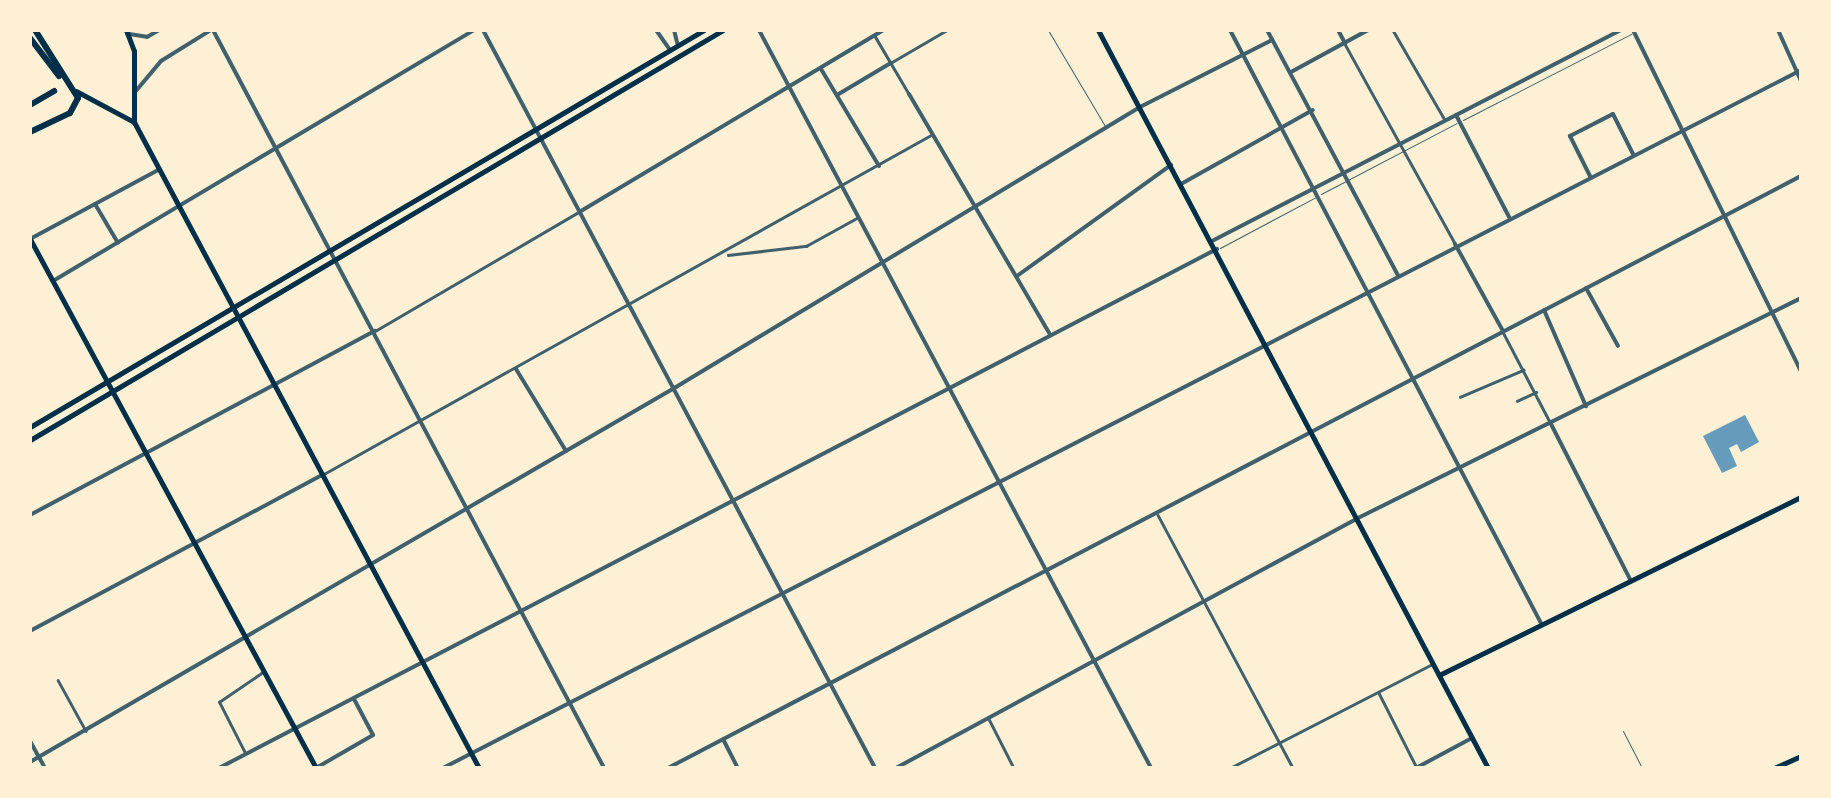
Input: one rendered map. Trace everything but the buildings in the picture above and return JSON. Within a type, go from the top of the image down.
[{"type":"highway","points":[[34,30],[67,83]]},
{"type":"highway","points":[[30,38],[44,66],[76,90],[70,113],[30,132]]},
{"type":"highway","points":[[30,105],[54,92]]},
{"type":"main road","points":[[30,427],[704,30]]},
{"type":"main road","points":[[30,440],[722,30]]},
{"type":"main road","points":[[1098,30],[1488,768]]},
{"type":"main road","points":[[127,32],[134,122],[480,768]]},
{"type":"main road","points":[[76,90],[134,122]]},
{"type":"main road","points":[[30,239],[316,768]]},
{"type":"main road","points":[[1439,675],[1801,497]]},
{"type":"main road","points":[[1774,768],[1801,756]]},
{"type":"street","points":[[127,32],[138,39],[159,30]]},
{"type":"street","points":[[133,94],[160,61],[212,30],[604,768]]},
{"type":"street","points":[[52,280],[474,30]]},
{"type":"street","points":[[483,30],[634,305],[876,768]]},
{"type":"street","points":[[656,30],[674,48]]},
{"type":"street","points":[[674,30],[674,48]]},
{"type":"street","points":[[760,30],[1150,768]]},
{"type":"street","points":[[30,516],[375,331],[883,30]]},
{"type":"street","points":[[837,95],[947,30]]},
{"type":"street","points":[[1230,30],[1371,290],[1542,623]]},
{"type":"street","points":[[1266,30],[1314,110],[1398,275]]},
{"type":"street","points":[[1338,30],[1524,369],[1630,579]]},
{"type":"street","points":[[1291,72],[1368,30]]},
{"type":"street","points":[[1393,30],[1445,120]]},
{"type":"street","points":[[1212,241],[1620,30]]},
{"type":"street","points":[[1778,30],[1801,81]]},
{"type":"street","points":[[1635,31],[1801,372]]},
{"type":"street","points":[[874,35],[1049,333]]},
{"type":"street","points":[[30,762],[676,387],[1105,127],[1272,40]]},
{"type":"street","points":[[822,68],[879,166]]},
{"type":"street","points":[[443,768],[1264,341],[1799,71]]},
{"type":"street","points":[[1182,184],[1314,110]]},
{"type":"street","points":[[1590,176],[1570,136],[1612,114],[1634,154]]},
{"type":"street","points":[[1456,115],[1509,217]]},
{"type":"street","points":[[30,631],[726,255],[932,134]]},
{"type":"street","points":[[1016,277],[1171,166]]},
{"type":"street","points":[[30,239],[158,170]]},
{"type":"street","points":[[668,768],[1801,176]]},
{"type":"street","points":[[95,204],[118,243]]},
{"type":"street","points":[[726,255],[806,246],[858,218]]},
{"type":"street","points":[[219,768],[947,386],[1217,249]]},
{"type":"street","points":[[1586,288],[1618,346]]},
{"type":"street","points":[[896,768],[1358,518],[1801,298]]},
{"type":"street","points":[[1544,310],[1586,406]]},
{"type":"street","points":[[516,369],[566,451]]},
{"type":"street","points":[[1460,397],[1524,369]]},
{"type":"street","points":[[1517,402],[1536,392]]},
{"type":"street","points":[[1158,515],[1293,768]]},
{"type":"street","points":[[1230,768],[1433,664]]},
{"type":"street","points":[[246,754],[219,702],[264,671]]},
{"type":"street","points":[[58,680],[86,731]]},
{"type":"street","points":[[1378,692],[1416,768],[1472,738]]},
{"type":"street","points":[[316,768],[372,735],[354,698]]},
{"type":"street","points":[[989,718],[1014,768]]},
{"type":"street","points":[[723,739],[738,768]]},
{"type":"street","points":[[30,741],[45,768]]},
{"type":"lane","points":[[1048,30],[1105,127]]},
{"type":"lane","points":[[1217,249],[1635,31]]},
{"type":"lane","points":[[1623,731],[1642,768]]},
{"type":"water","points":[[1745,415],[1759,442],[1741,452],[1737,444],[1729,448],[1737,466],[1722,473],[1703,436]]}]
